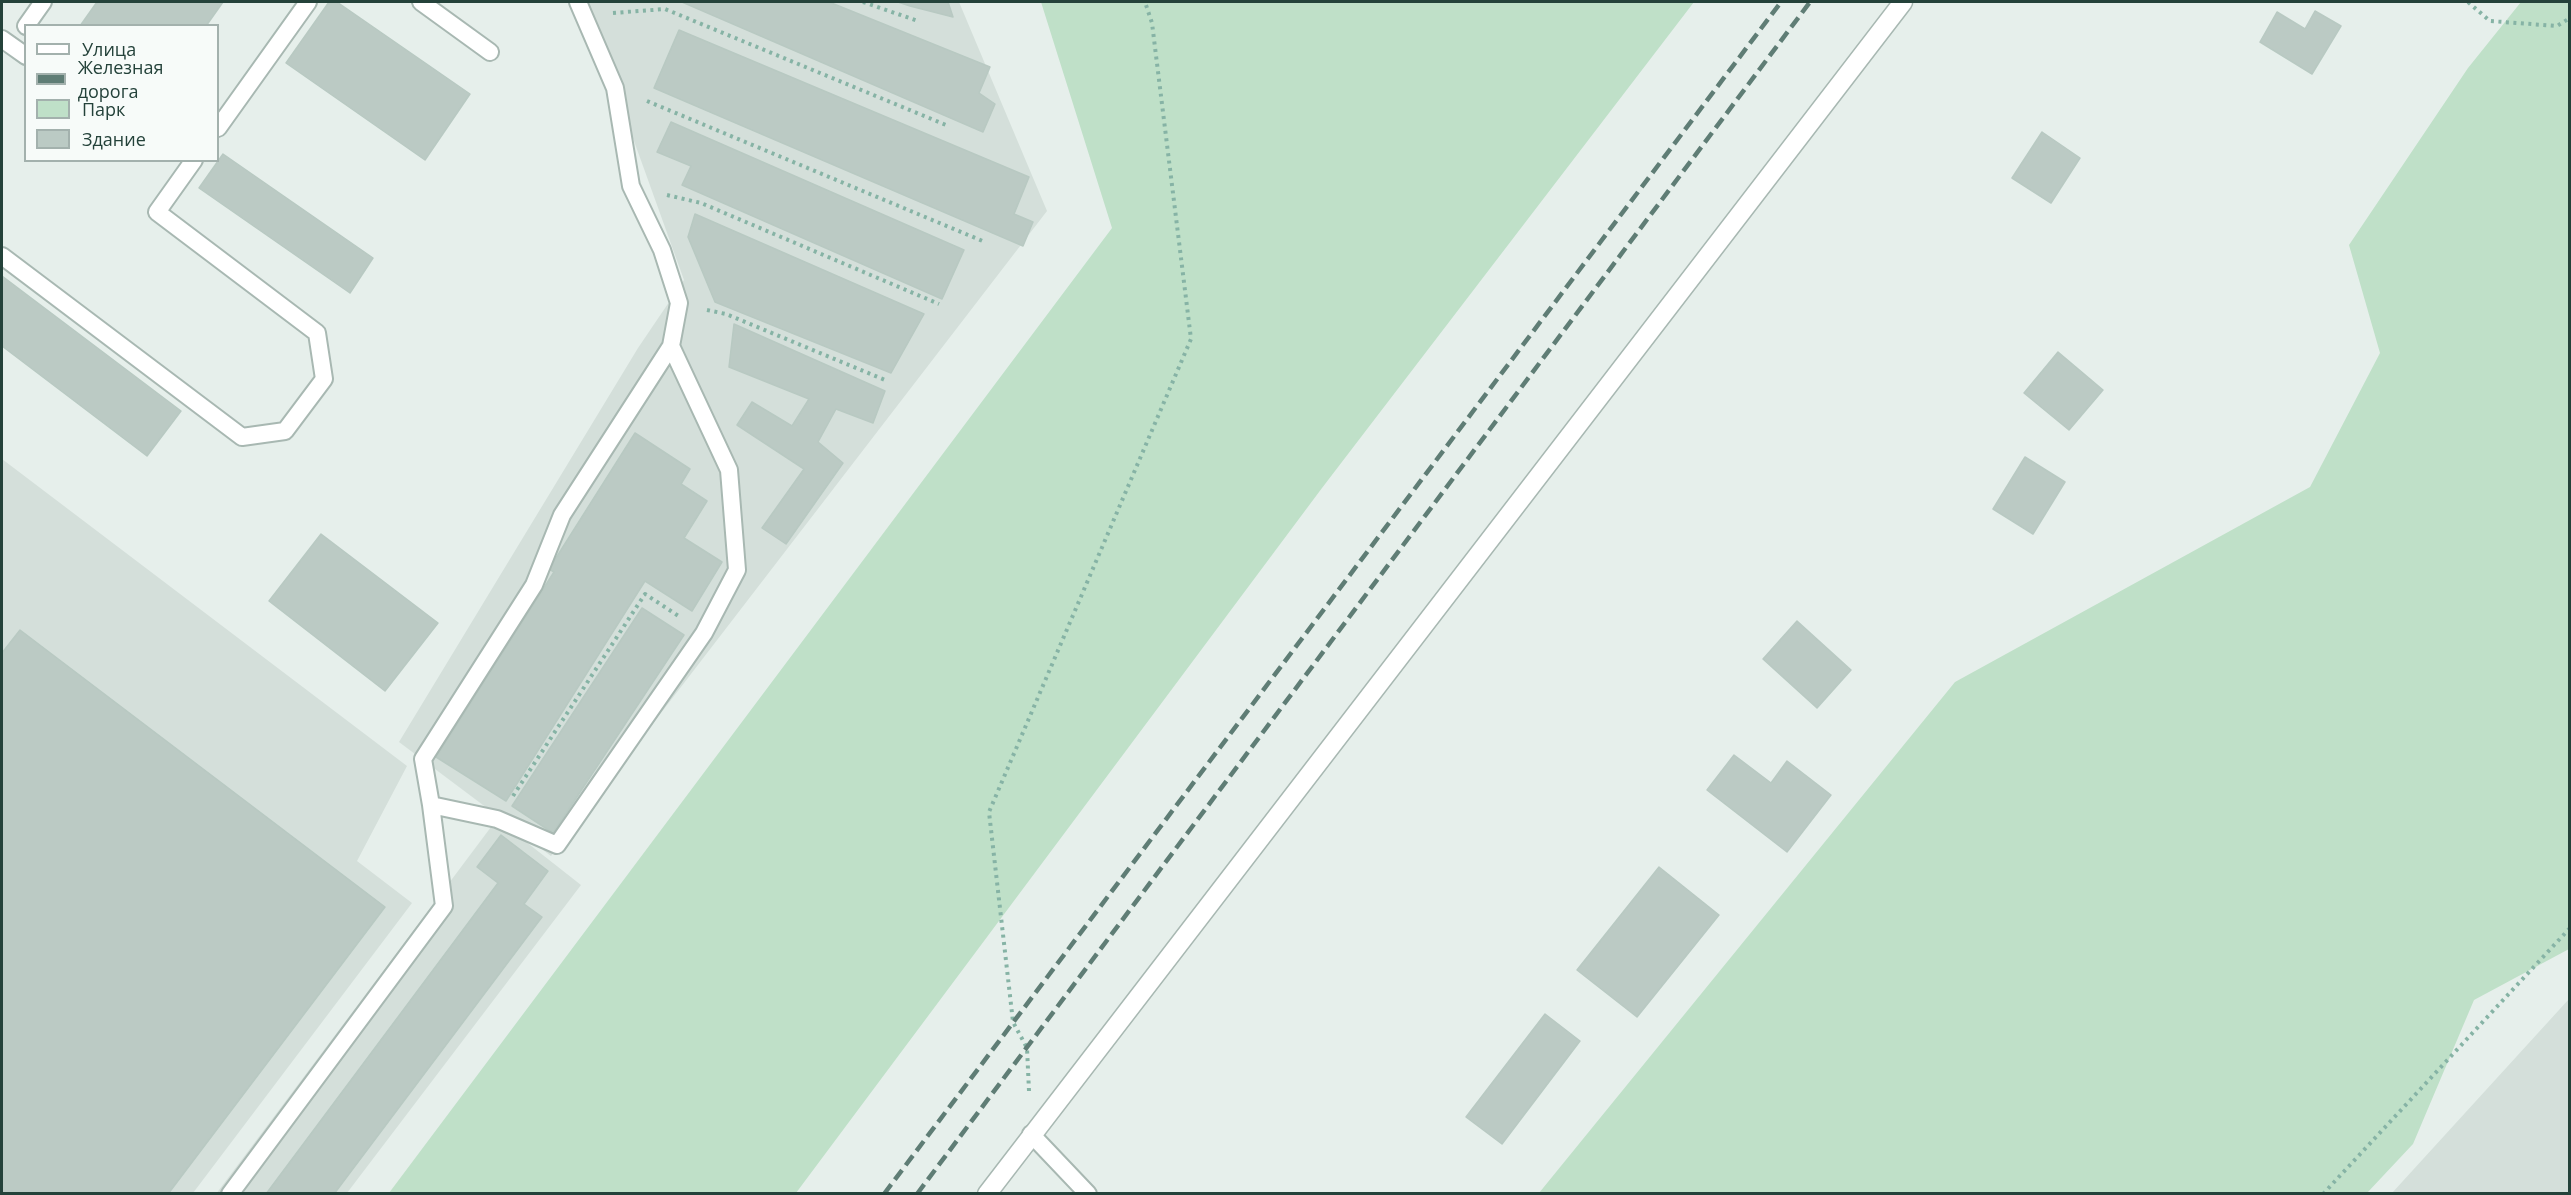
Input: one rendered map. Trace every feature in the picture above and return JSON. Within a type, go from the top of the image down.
[{"type":"street","points":[[987,1194],[1030,1134],[1904,2]]},
{"type":"lane","points":[[27,24],[43,2]]},
{"type":"lane","points":[[219,127],[308,2]]},
{"type":"lane","points":[[421,2],[490,52]]},
{"type":"lane","points":[[230,1194],[444,906],[423,759],[534,585],[562,514],[671,346],[679,303],[662,250],[631,186],[615,88],[580,8]]},
{"type":"lane","points":[[24,28],[6,42],[24,55]]},
{"type":"lane","points":[[2,256],[242,437],[285,431],[324,379],[317,333],[157,212],[186,163]]},
{"type":"lane","points":[[431,805],[497,819],[557,845],[704,633],[736,570],[729,470],[671,346]]},
{"type":"lane","points":[[1030,1134],[1088,1194]]},
{"type":"path","points":[[863,2],[918,21]]},
{"type":"path","points":[[1030,1134],[1027,1048],[1013,1022],[989,812],[1191,339],[1152,23],[1145,2]]},
{"type":"path","points":[[2468,2],[2490,21],[2557,26],[2570,18]]},
{"type":"path","points":[[580,8],[664,9],[946,125]]},
{"type":"path","points":[[615,88],[985,242]]},
{"type":"path","points":[[631,186],[701,203],[939,304]]},
{"type":"path","points":[[679,303],[726,314],[885,380]]},
{"type":"path","points":[[497,819],[645,594],[704,633]]},
{"type":"path","points":[[2323,1194],[2570,928]]},
{"type":"shaded area","points":[[584,2],[959,2],[1047,211],[551,856],[399,742],[638,348],[684,280]]},
{"type":"shaded area","points":[[2,459],[407,766],[357,861],[412,903],[193,1193],[2,1193]]},
{"type":"shaded area","points":[[497,819],[581,885],[347,1193],[216,1194]]},
{"type":"shaded area","points":[[2569,999],[2569,1193],[2392,1193]]},
{"type":"green space","points":[[1041,2],[1694,2],[1322,488],[796,1193],[389,1193],[1112,228]]},
{"type":"green space","points":[[2521,2],[2569,2],[2569,949],[2474,1000],[2413,1144],[2367,1193],[1539,1193],[1955,682],[2310,487],[2380,353],[2349,245],[2468,68]]},
{"type":"building","points":[[97,2],[223,2],[207,24],[81,24]]},
{"type":"building","points":[[329,2],[337,2],[470,94],[425,160],[286,63]]},
{"type":"building","points":[[682,2],[829,2],[990,67],[979,93],[995,104],[983,132]]},
{"type":"building","points":[[898,2],[948,2],[953,17],[910,6]]},
{"type":"building","points":[[2315,11],[2341,26],[2312,74],[2260,42],[2277,12],[2305,29]]},
{"type":"building","points":[[679,30],[1029,177],[1014,214],[1033,222],[1023,246],[654,88]]},
{"type":"building","points":[[671,122],[964,250],[942,299],[682,185],[691,166],[657,152]]},
{"type":"building","points":[[2042,132],[2080,158],[2051,203],[2012,178]]},
{"type":"building","points":[[223,154],[373,258],[350,293],[199,188]]},
{"type":"building","points":[[695,214],[924,314],[891,373],[715,302],[688,237]]},
{"type":"building","points":[[2,276],[181,411],[147,456],[2,346]]},
{"type":"building","points":[[734,324],[885,391],[873,423],[836,409],[818,442],[843,463],[786,544],[762,528],[804,469],[737,425],[752,402],[792,426],[809,399],[729,367]]},
{"type":"building","points":[[2058,352],[2103,390],[2069,430],[2024,393]]},
{"type":"building","points":[[635,433],[690,469],[681,484],[707,501],[684,538],[722,562],[692,611],[645,581],[506,801],[436,757],[554,572],[549,569]]},
{"type":"building","points":[[2025,457],[2065,482],[2033,534],[1993,509]]},
{"type":"building","points":[[321,534],[438,623],[385,691],[269,601]]},
{"type":"building","points":[[642,608],[684,635],[553,833],[512,806]]},
{"type":"building","points":[[1797,621],[1851,670],[1817,708],[1763,659]]},
{"type":"building","points":[[20,630],[385,907],[168,1194],[2,1194],[2,653]]},
{"type":"building","points":[[1734,755],[1771,783],[1787,761],[1831,795],[1787,852],[1707,790]]},
{"type":"building","points":[[501,835],[548,871],[524,904],[542,917],[334,1194],[266,1194],[498,883],[477,867]]},
{"type":"building","points":[[1659,867],[1719,915],[1637,1017],[1577,970]]},
{"type":"building","points":[[1545,1014],[1580,1041],[1502,1144],[1466,1117]]},
{"type":"railway","points":[[884,1194],[1781,2]]},
{"type":"railway","points":[[917,1194],[1810,2]]}]
